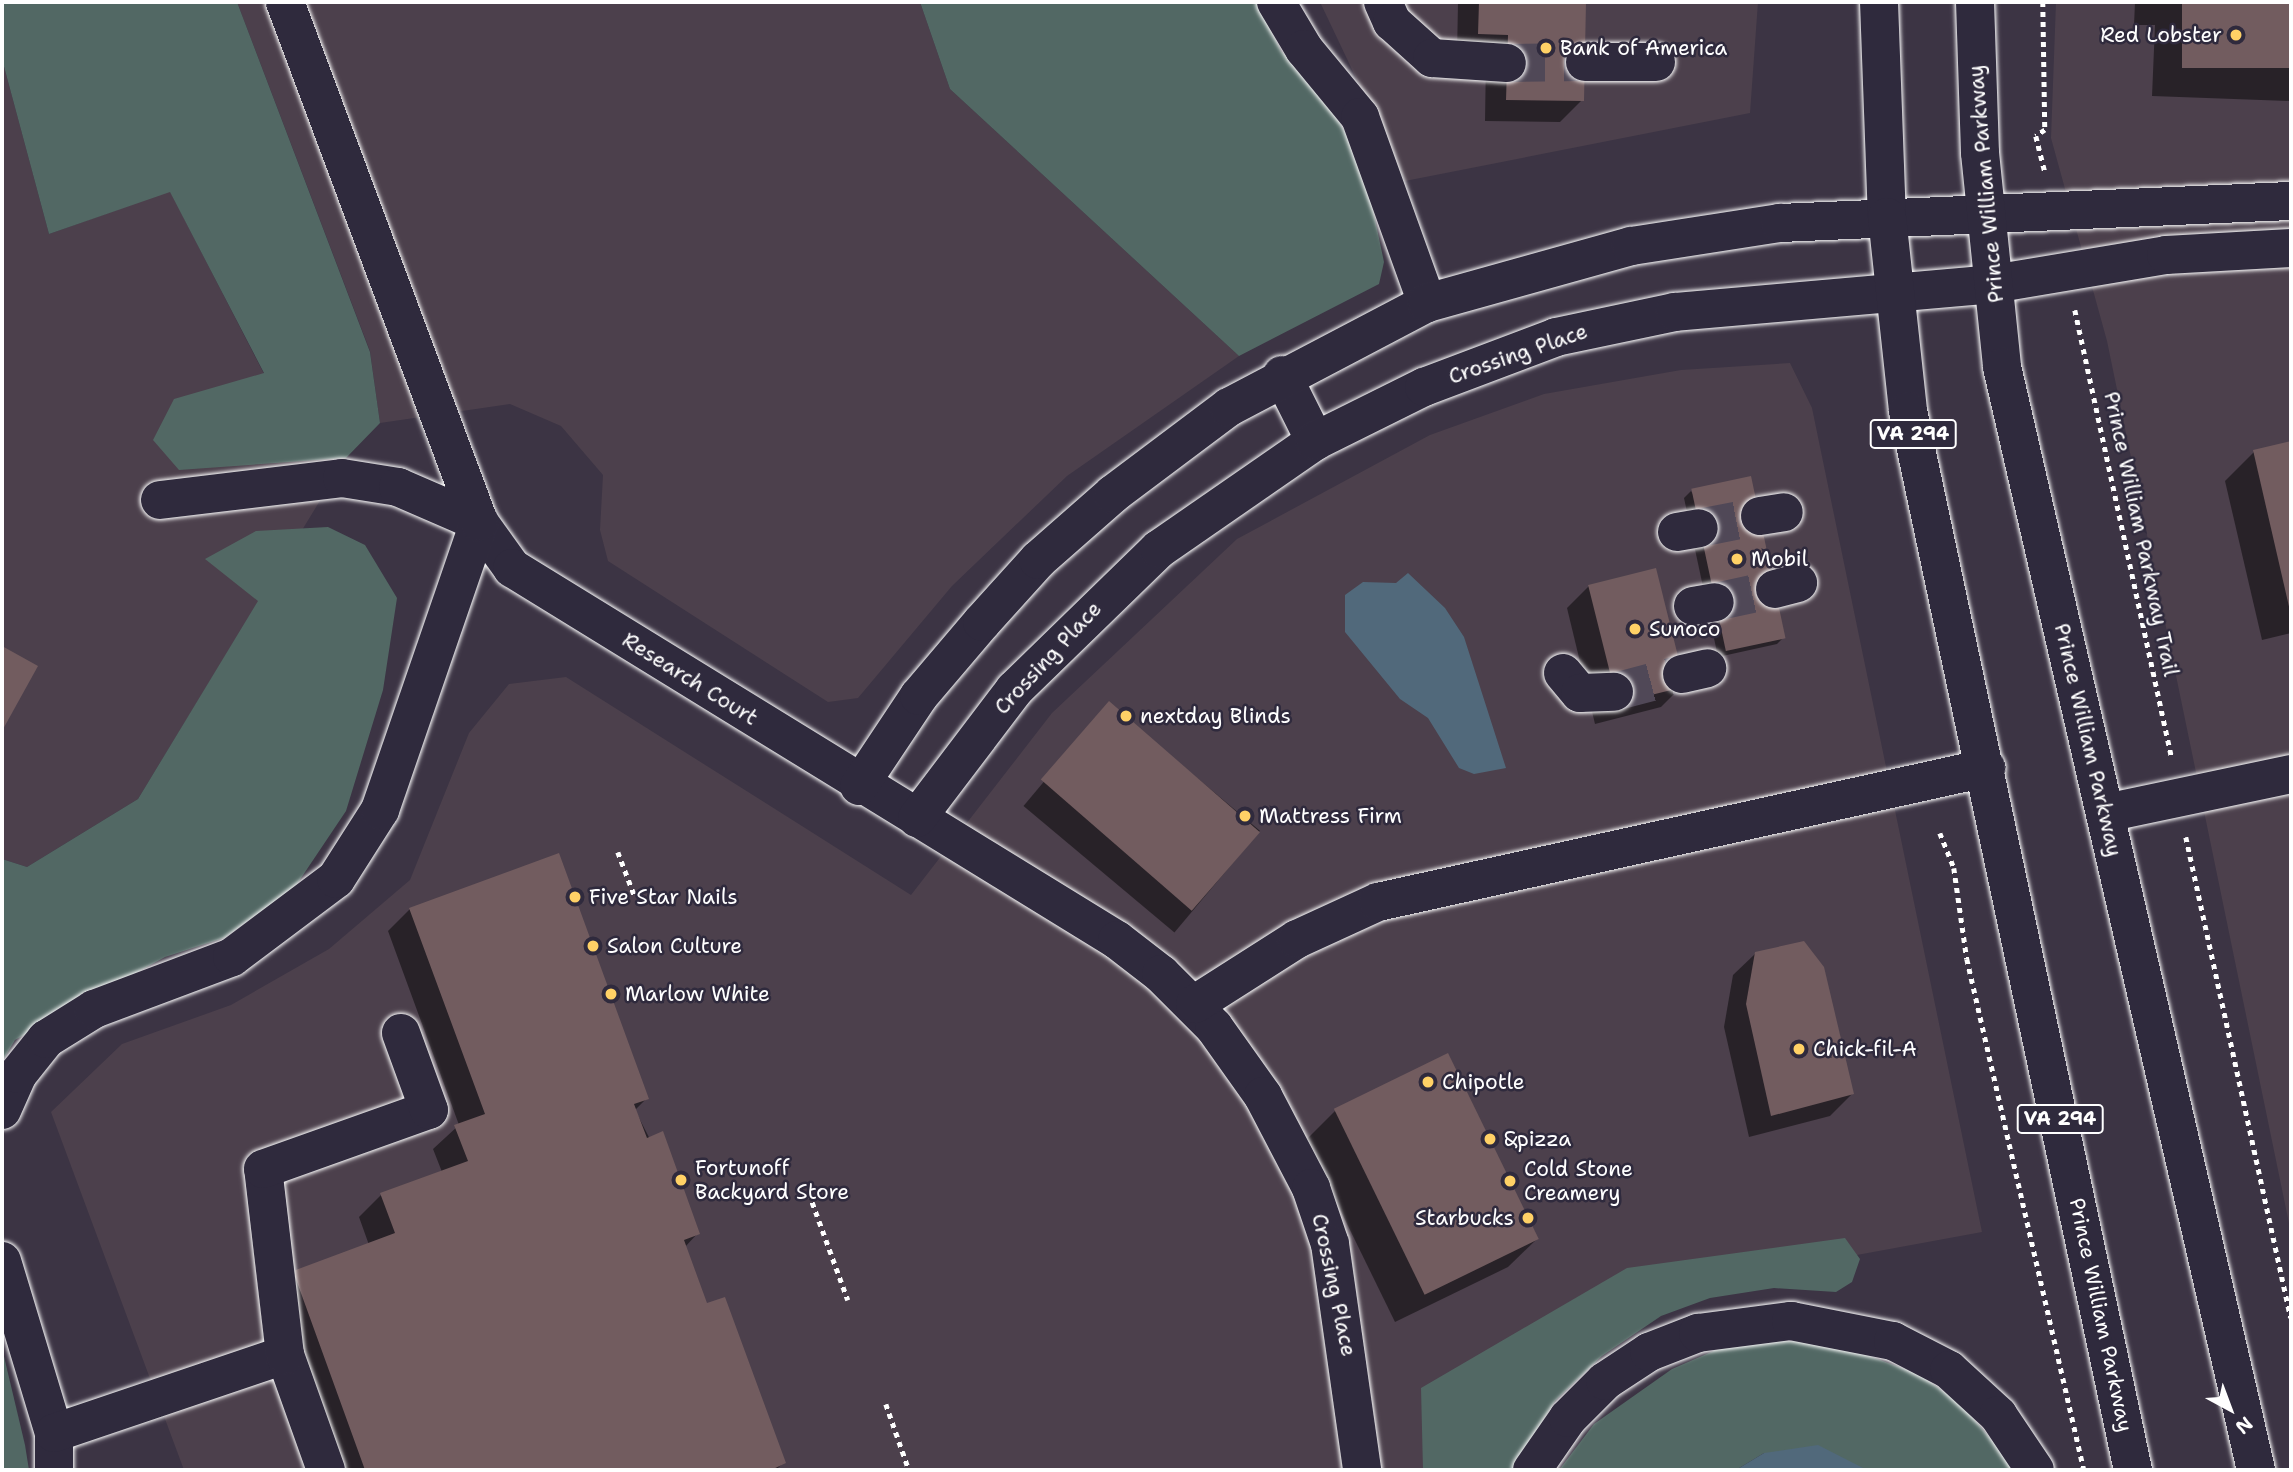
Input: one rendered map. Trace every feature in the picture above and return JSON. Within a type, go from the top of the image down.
[{"type":"main road","name":"Research Court","points":[[285,2],[479,522],[512,568],[859,786],[917,818]]},
{"type":"main road","points":[[1276,2],[1304,49],[1360,117],[1427,303]]},
{"type":"main road","points":[[1383,2],[1392,22],[1432,58],[1507,63]]},
{"type":"main road","name":"Prince William Parkway","points":[[1879,2],[1886,217],[1909,411],[2133,1470]]},
{"type":"main road","name":"Prince William Parkway","points":[[1975,2],[1985,212],[2002,367],[2256,1470]]},
{"type":"main road","points":[[1585,62],[1657,62]]},
{"type":"main road","points":[[859,786],[919,696],[1038,560],[1178,442],[1282,375],[1427,303],[1545,266],[1680,237],[1886,217],[2291,201]]},
{"type":"main road","name":"Crossing Place","points":[[1362,1470],[1355,1391],[1324,1221],[1279,1124],[1195,1004],[1117,940],[917,818],[1014,690],[1102,598],[1216,506],[1315,442],[1424,387],[1556,337],[1675,312],[1894,290],[1993,284],[2166,255],[2291,248]]},
{"type":"main road","points":[[1282,375],[1315,442]]},
{"type":"main road","points":[[2,1110],[18,1074],[46,1039],[94,1009],[232,957],[306,908],[336,879],[380,810],[479,522],[398,487],[342,478],[160,500]]},
{"type":"main road","points":[[1563,673],[1580,693],[1614,692]]},
{"type":"main road","points":[[1195,1004],[1297,939],[1378,902],[1986,768]]},
{"type":"main road","points":[[2106,813],[2291,774]]},
{"type":"main road","points":[[326,1470],[285,1355],[264,1169],[429,1110],[401,1033]]},
{"type":"main road","points":[[2,1261],[54,1452],[285,1355]]},
{"type":"main road","points":[[1532,1470],[1568,1418],[1649,1352],[1698,1333],[1791,1321],[1893,1342],[1949,1370],[1998,1415],[2035,1470]]},
{"type":"path","points":[[2036,136],[2045,130],[2043,2]]},
{"type":"path","name":"Prince William Parkway Trail","points":[[2082,341],[2168,734]]},
{"type":"path","points":[[1940,832],[1954,868],[1967,960],[2084,1470]]},
{"type":"path","points":[[618,852],[635,897]]},
{"type":"path","points":[[2193,876],[2291,1318]]},
{"type":"path","points":[[809,1193],[848,1300]]},
{"type":"path","points":[[886,1404],[909,1470]]},
{"type":"shaded area","points":[[237,2],[920,2],[950,89],[1239,356],[1067,476],[952,586],[858,698],[828,702],[608,561],[600,530],[603,475],[561,426],[510,404],[380,423],[370,351]]},
{"type":"shaded area","points":[[1320,2],[1758,2],[1750,113],[1405,181]]},
{"type":"shaded area","points":[[2056,2],[2291,2],[2291,1233],[2107,341],[2051,138]]},
{"type":"shaded area","points":[[2,59],[49,234],[170,191],[264,374],[346,458],[138,799],[27,867],[2,859]]},
{"type":"shaded area","points":[[1790,363],[1812,408],[1982,1232],[1682,1287],[1457,1470],[184,1470],[51,1112],[122,1044],[231,1005],[329,949],[410,880],[469,733],[509,684],[566,677],[911,895],[1052,713],[1237,539],[1430,435],[1544,394],[1681,370]]},
{"type":"green space","points":[[2,2],[237,2],[370,352],[380,423],[346,458],[179,470],[153,440],[174,399],[264,373],[170,192],[49,234],[2,59]]},
{"type":"green space","points":[[920,2],[1257,2],[1281,51],[1324,94],[1364,167],[1384,262],[1379,284],[1239,356],[950,89]]},
{"type":"green space","points":[[328,527],[365,545],[397,598],[383,690],[346,811],[295,887],[224,938],[165,957],[15,1040],[2,1062],[2,859],[27,867],[138,799],[258,601],[205,559],[256,531]]},
{"type":"green space","points":[[1845,1238],[1860,1259],[1852,1282],[1836,1292],[1774,1288],[1710,1298],[1661,1316],[1602,1356],[1555,1401],[1512,1470],[1423,1470],[1421,1388],[1627,1268]]},
{"type":"green space","points":[[1775,1341],[1830,1342],[1919,1374],[1961,1404],[2017,1470],[1867,1470],[1764,1453],[1736,1470],[1559,1470],[1594,1424],[1672,1369],[1718,1349]]},
{"type":"green space","points":[[2,1348],[25,1445],[29,1470],[2,1470]]},
{"type":"water","points":[[1408,573],[1445,608],[1464,637],[1506,768],[1474,774],[1459,768],[1428,718],[1400,699],[1345,632],[1345,595],[1363,582],[1396,583]]},
{"type":"water","points":[[1818,1445],[1867,1470],[1736,1470],[1764,1453]]},
{"type":"building","name":"Bank of America","points":[[1479,2],[1586,2],[1584,101],[1506,100],[1508,35],[1478,34]]},
{"type":"building","name":"Red Lobster","points":[[2182,2],[2291,2],[2291,68],[2182,68]]},
{"type":"building","points":[[2291,441],[2291,611],[2290,611],[2253,450]]},
{"type":"building","points":[[1751,476],[1786,638],[1726,651],[1691,489]]},
{"type":"building","name":"Sunoco","points":[[1656,568],[1686,686],[1618,703],[1588,585]]},
{"type":"building","points":[[2,646],[38,666],[2,731]]},
{"type":"building","points":[[1109,701],[1260,832],[1192,911],[1041,779]]},
{"type":"building","points":[[559,853],[649,1099],[634,1104],[647,1138],[663,1131],[700,1234],[684,1240],[707,1303],[725,1297],[786,1463],[771,1470],[365,1470],[293,1271],[395,1233],[380,1193],[468,1161],[454,1125],[485,1114],[409,908]]},
{"type":"building","name":"Chick-fil-A","points":[[1804,941],[1824,967],[1854,1094],[1771,1116],[1746,1004],[1755,952]]},
{"type":"building","points":[[1448,1053],[1539,1239],[1425,1295],[1334,1109]]},
{"type":"tunnel","points":[[1507,63],[1585,62]]},
{"type":"tunnel","points":[[1699,528],[1760,516]]},
{"type":"tunnel","points":[[1715,602],[1775,589]]},
{"type":"tunnel","points":[[1614,692],[1682,674]]},
{"type":"place","name":"Red Lobster","points":[[2236,35]]},
{"type":"place","name":"Bank of America","points":[[1546,48]]},
{"type":"place","name":"Mobil","points":[[1737,559]]},
{"type":"place","name":"Sunoco","points":[[1635,629]]},
{"type":"place","name":"nextday Blinds","points":[[1126,716]]},
{"type":"place","name":"Mattress Firm","points":[[1245,816]]},
{"type":"place","name":"Five Star Nails","points":[[575,897]]},
{"type":"place","name":"Salon Culture","points":[[593,946]]},
{"type":"place","name":"Marlow White","points":[[611,994]]},
{"type":"place","name":"Chick-fil-A","points":[[1799,1049]]},
{"type":"place","name":"Chipotle","points":[[1428,1082]]},
{"type":"place","name":"&pizza","points":[[1490,1139]]},
{"type":"place","name":"Fortunoff Backyard Store","points":[[681,1180]]},
{"type":"place","name":"Cold Stone Creamery","points":[[1510,1181]]},
{"type":"place","name":"Starbucks","points":[[1528,1218]]}]
